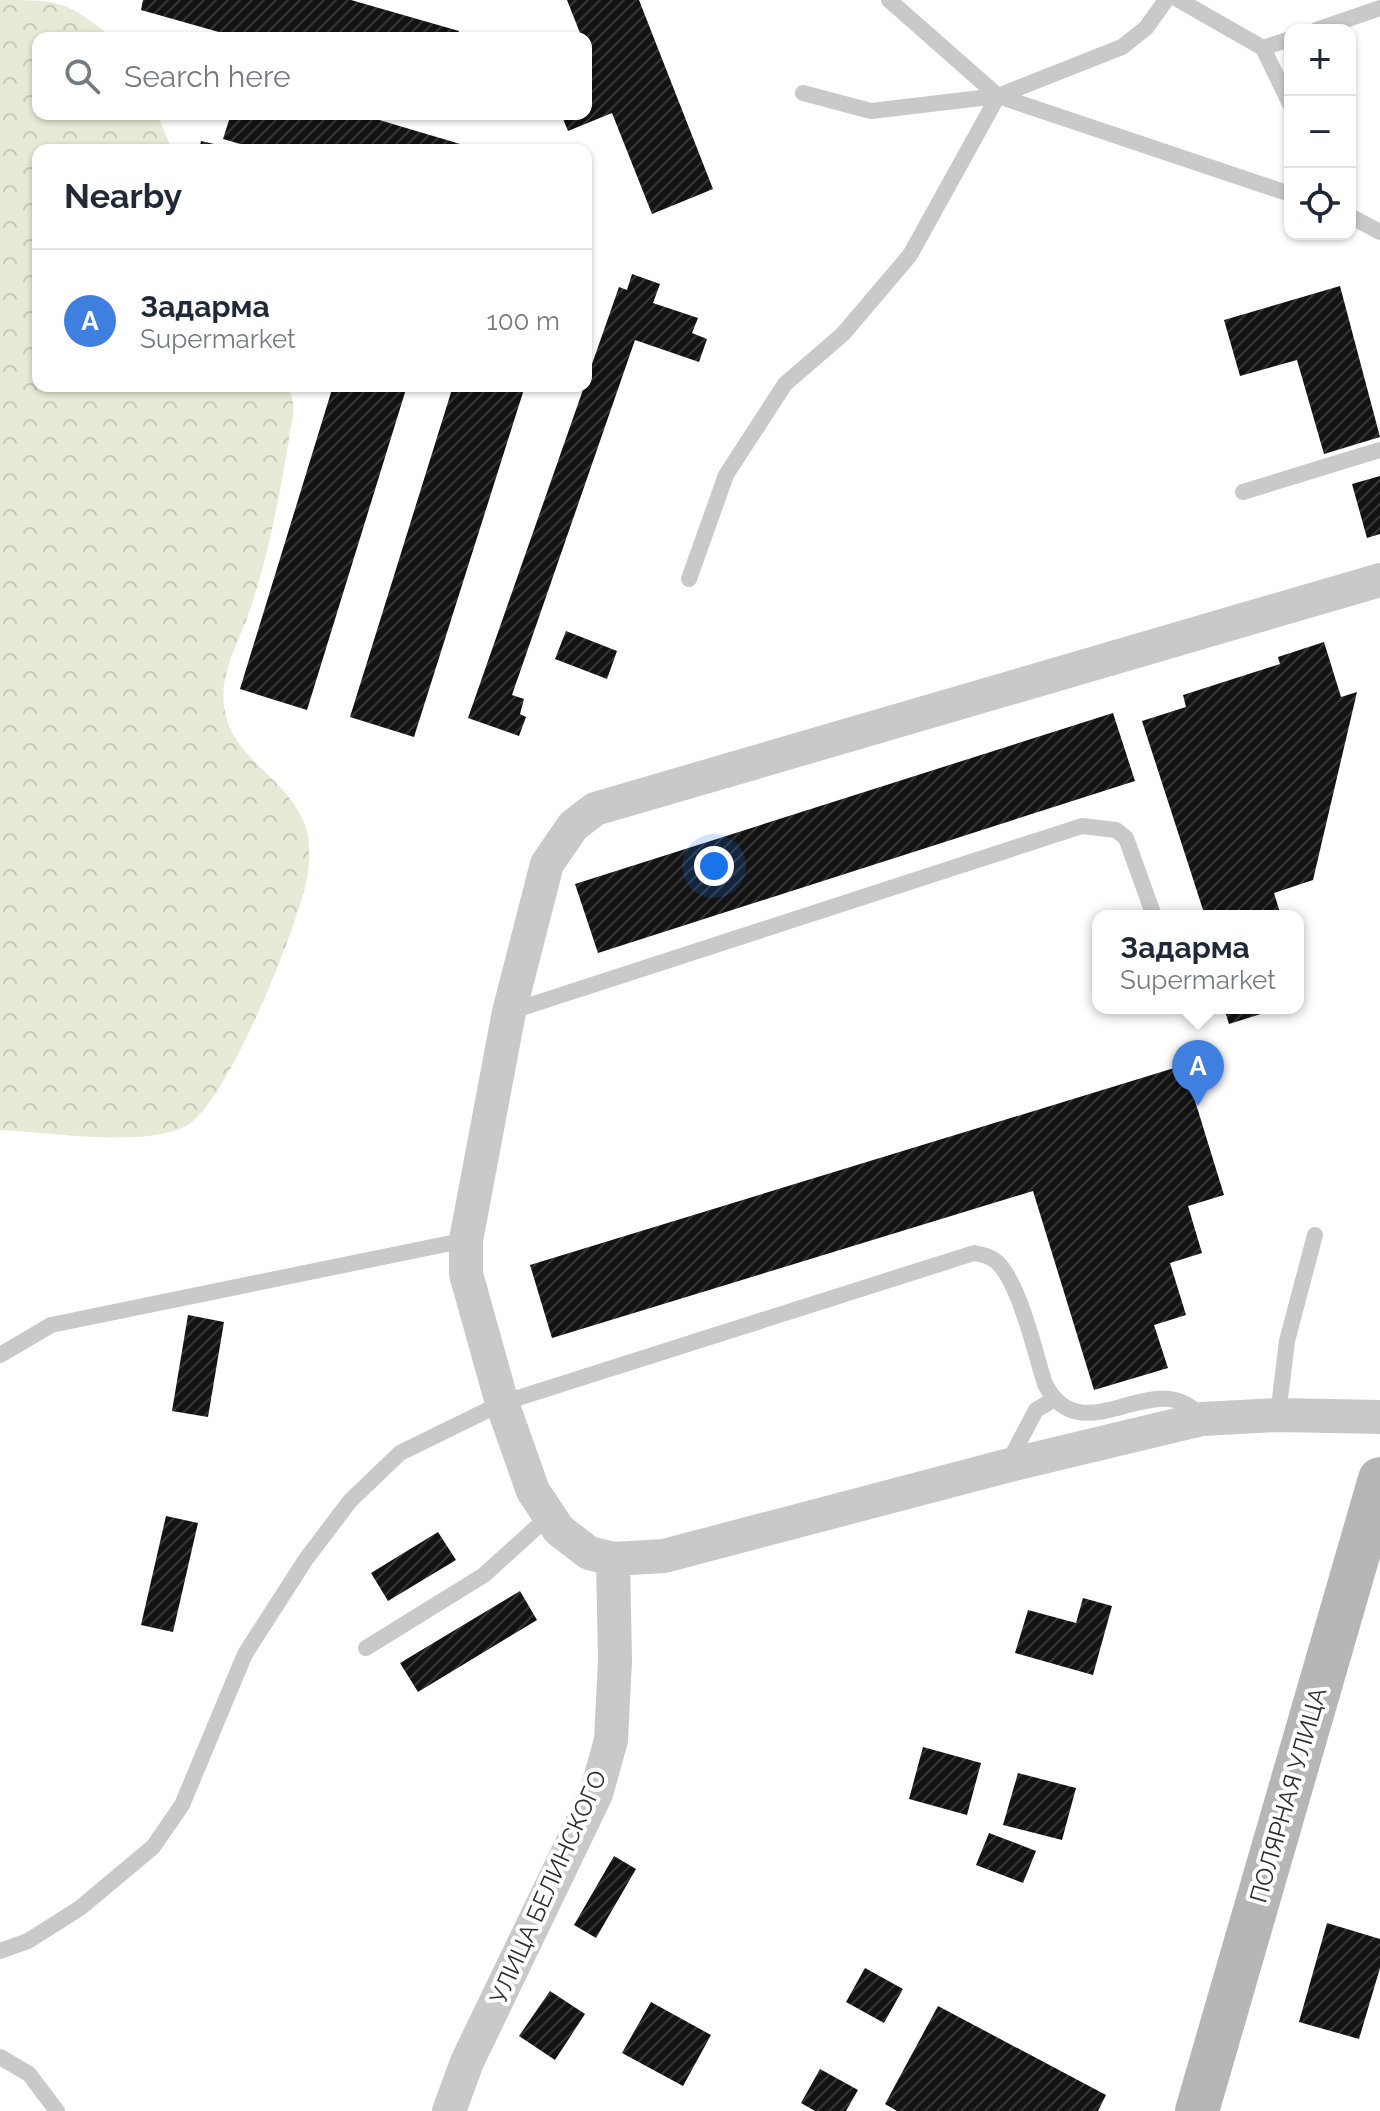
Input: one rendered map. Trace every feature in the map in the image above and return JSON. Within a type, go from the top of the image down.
[{"type":"street","points":[[1380,580],[595,809],[573,826],[547,864],[509,1012],[466,1240],[466,1274],[502,1403],[533,1491],[559,1530],[589,1553],[613,1559],[664,1556],[1006,1466],[1202,1419],[1278,1415],[1380,1417]]},
{"type":"street","name":"ПОЛЯРНАЯ УЛИЦА","points":[[1197,2111],[1380,1479]]},
{"type":"street","name":"УЛИЦА БЕЛИНСКОГО","points":[[449,2111],[467,2062],[596,1794],[611,1740],[615,1661],[613,1559]]},
{"type":"lane","points":[[889,0],[998,96],[1284,192]]},
{"type":"lane","points":[[803,93],[871,111],[998,96],[1122,47],[1146,28],[1166,0]]},
{"type":"lane","points":[[1179,0],[1263,48],[1286,96]]},
{"type":"lane","points":[[1333,24],[1380,8]]},
{"type":"lane","points":[[1263,48],[1284,41]]},
{"type":"lane","points":[[689,579],[726,475],[785,384],[843,334],[910,255],[998,96]]},
{"type":"lane","points":[[1356,219],[1380,232]]},
{"type":"lane","points":[[1243,492],[1380,450]]},
{"type":"lane","points":[[509,1012],[1082,826],[1116,830],[1126,838],[1152,910]]},
{"type":"lane","points":[[1278,1415],[1287,1341],[1315,1235]]},
{"type":"lane","points":[[0,1355],[51,1325],[466,1240]]},
{"type":"lane","points":[[0,1951],[28,1941],[80,1908],[153,1847],[182,1805],[245,1654],[306,1559],[350,1501],[400,1453],[502,1403],[974,1253],[989,1256],[1010,1281],[1053,1400],[1066,1410],[1081,1414],[1166,1398],[1192,1407],[1202,1419]]},
{"type":"lane","points":[[1006,1466],[1036,1410],[1053,1400]]},
{"type":"lane","points":[[366,1648],[484,1575],[549,1516]]},
{"type":"lane","points":[[0,2057],[29,2074],[57,2111]]},
{"type":"green space","points":[[0,0],[61,5],[84,16],[104,32],[32,32],[32,120],[160,120],[170,144],[32,144],[32,392],[289,392],[293,401],[274,523],[252,604],[226,674],[224,708],[230,729],[241,745],[295,806],[305,825],[309,849],[308,873],[302,897],[277,968],[241,1049],[203,1111],[186,1126],[168,1133],[146,1136],[96,1137],[0,1130]]},
{"type":"building","points":[[143,0],[351,0],[459,31],[219,32],[141,10]]},
{"type":"building","points":[[567,0],[639,0],[713,189],[652,214],[612,113],[568,131],[563,120],[592,120],[592,32],[580,32]]},
{"type":"building","points":[[229,120],[379,120],[460,144],[240,144],[223,139]]},
{"type":"building","points":[[632,274],[660,284],[653,303],[698,318],[692,333],[707,339],[699,362],[635,340],[512,695],[524,699],[520,714],[526,717],[519,736],[468,718],[582,392],[592,392],[592,364],[619,287],[627,290]]},
{"type":"building","points":[[1340,286],[1380,437],[1324,454],[1297,360],[1240,376],[1224,320]]},
{"type":"building","points":[[331,392],[405,392],[307,710],[240,689]]},
{"type":"building","points":[[451,392],[523,392],[414,737],[350,717]]},
{"type":"building","points":[[1380,476],[1380,534],[1367,538],[1352,484]]},
{"type":"building","points":[[566,631],[617,651],[607,679],[555,659]]},
{"type":"building","points":[[1324,642],[1341,697],[1357,692],[1313,880],[1274,893],[1279,910],[1203,910],[1142,721],[1186,707],[1183,695],[1280,664],[1278,657]]},
{"type":"building","points":[[1113,713],[1135,781],[598,953],[575,884]]},
{"type":"building","points":[[1226,1014],[1261,1014],[1229,1024]]},
{"type":"building","points":[[1184,1065],[1224,1195],[1188,1206],[1202,1253],[1170,1263],[1186,1315],[1154,1325],[1168,1368],[1094,1390],[1033,1191],[552,1338],[530,1265]]},
{"type":"building","points":[[188,1315],[224,1322],[208,1417],[172,1411]]},
{"type":"building","points":[[166,1516],[198,1523],[173,1632],[141,1625]]},
{"type":"building","points":[[438,1532],[456,1560],[388,1601],[371,1573]]},
{"type":"building","points":[[520,1591],[537,1620],[418,1692],[400,1663]]},
{"type":"building","points":[[1083,1598],[1112,1606],[1093,1675],[1015,1653],[1028,1610],[1076,1623]]},
{"type":"building","points":[[923,1747],[981,1763],[967,1815],[909,1799]]},
{"type":"building","points":[[1018,1773],[1076,1788],[1062,1840],[1003,1825]]},
{"type":"building","points":[[989,1833],[1036,1851],[1023,1883],[976,1865]]},
{"type":"building","points":[[614,1856],[636,1869],[596,1938],[574,1925]]},
{"type":"building","points":[[1327,1923],[1380,1939],[1380,1968],[1359,2039],[1299,2022]]},
{"type":"building","points":[[865,1968],[903,1989],[884,2023],[846,2002]]},
{"type":"building","points":[[550,1991],[585,2014],[555,2060],[519,2036]]},
{"type":"building","points":[[651,2002],[711,2035],[683,2086],[622,2053]]},
{"type":"building","points":[[938,2006],[1106,2095],[1098,2111],[897,2111],[885,2104]]},
{"type":"building","points":[[820,2069],[858,2090],[846,2111],[815,2111],[801,2103]]},
{"type":"place","name":"Задарма","points":[[1198,1106]]}]
